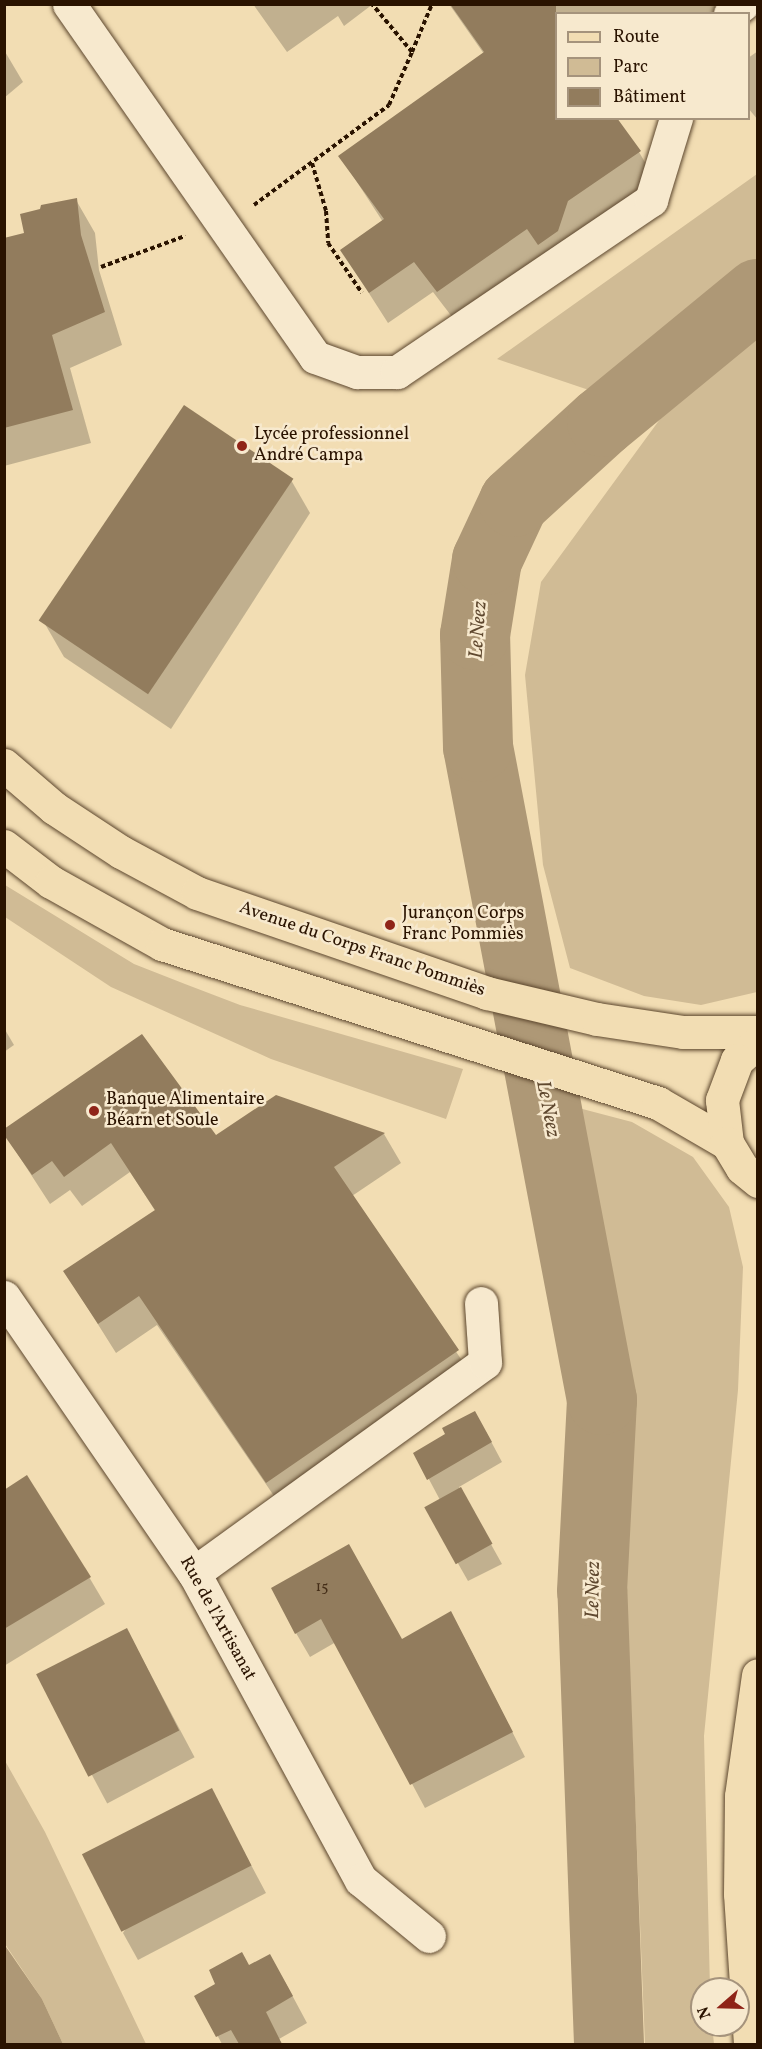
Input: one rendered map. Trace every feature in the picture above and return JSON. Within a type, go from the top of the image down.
[{"type":"main road","name":"Avenue du Corps Franc Pommiès","points":[[4,765],[54,808],[121,852],[197,893],[487,993],[597,1019],[683,1032],[758,1032]]},
{"type":"main road","points":[[4,846],[51,882],[162,944],[658,1103],[727,1143]]},
{"type":"main road","points":[[758,1042],[737,1060],[722,1100],[727,1143],[742,1168],[758,1181]]},
{"type":"main road","points":[[750,2044],[740,1894],[741,1796],[758,1675]]},
{"type":"street","points":[[69,4],[315,357],[357,372],[397,372],[651,200],[675,120]]},
{"type":"street","name":"Rue de l'Artisanat","points":[[4,1297],[194,1573],[361,1880],[429,1936]]},
{"type":"street","points":[[194,1573],[485,1362],[481,1303]]},
{"type":"path","points":[[372,4],[412,52]]},
{"type":"path","points":[[389,105],[432,4]]},
{"type":"path","points":[[312,163],[326,211],[328,243],[362,293]]},
{"type":"green space","points":[[757,174],[757,992],[701,1005],[644,996],[570,968],[543,865],[525,675],[541,582],[663,415],[497,359]]},
{"type":"green space","points":[[5,885],[134,964],[240,1005],[463,1069],[446,1119],[271,1059],[111,987],[5,917]]},
{"type":"green space","points":[[571,1106],[632,1122],[693,1157],[729,1207],[743,1267],[738,1390],[704,1736],[710,1977],[690,1977],[690,2037],[713,2037],[714,2044],[645,2044],[626,1585],[628,1424]]},
{"type":"green space","points":[[4,1759],[45,1832],[146,2044],[63,2044],[42,1999],[5,1944]]},
{"type":"shaded area","points":[[4,1944],[42,1999],[63,2044],[5,2044]]},
{"type":"building","points":[[450,4],[556,4],[555,120],[618,120],[641,151],[568,201],[558,231],[538,245],[527,229],[437,292],[414,262],[369,293],[340,250],[384,219],[338,156],[484,52]]},
{"type":"building","points":[[77,198],[81,235],[105,312],[52,335],[73,410],[4,428],[4,238],[24,233],[20,214],[40,209],[41,205]]},
{"type":"building","points":[[184,405],[293,479],[148,694],[39,621]]},
{"type":"building","points":[[142,1034],[216,1135],[276,1095],[385,1133],[334,1167],[459,1350],[266,1483],[139,1296],[98,1324],[63,1271],[155,1210],[111,1143],[64,1177],[52,1161],[32,1175],[4,1135],[4,1129]]},
{"type":"building","points":[[475,1411],[492,1442],[427,1480],[413,1453],[445,1434],[442,1428]]},
{"type":"building","points":[[27,1475],[91,1577],[4,1629],[4,1490]]},
{"type":"building","points":[[461,1487],[493,1544],[456,1564],[424,1507]]},
{"type":"building","points":[[349,1544],[402,1639],[451,1611],[513,1732],[410,1785],[321,1619],[295,1634],[271,1588]]},
{"type":"building","points":[[127,1628],[179,1730],[88,1777],[36,1674]]},
{"type":"building","points":[[212,1788],[251,1866],[121,1932],[82,1854]]},
{"type":"building","points":[[242,1952],[249,1965],[270,1954],[293,1996],[266,2012],[282,2044],[239,2044],[231,2030],[216,2037],[194,1996],[215,1984],[209,1970]]},
{"type":"waterway","name":"Le Neez","points":[[609,2044],[592,1591],[602,1400],[478,747],[475,635],[487,560],[514,502],[602,422],[758,294]]},
{"type":"place","name":"Lycée professionnel André Campa","points":[[242,446]]},
{"type":"place","name":"Jurançon Corps Franc Pommiès","points":[[390,925]]},
{"type":"place","name":"Banque Alimentaire Béarn et Soule","points":[[94,1111]]}]
